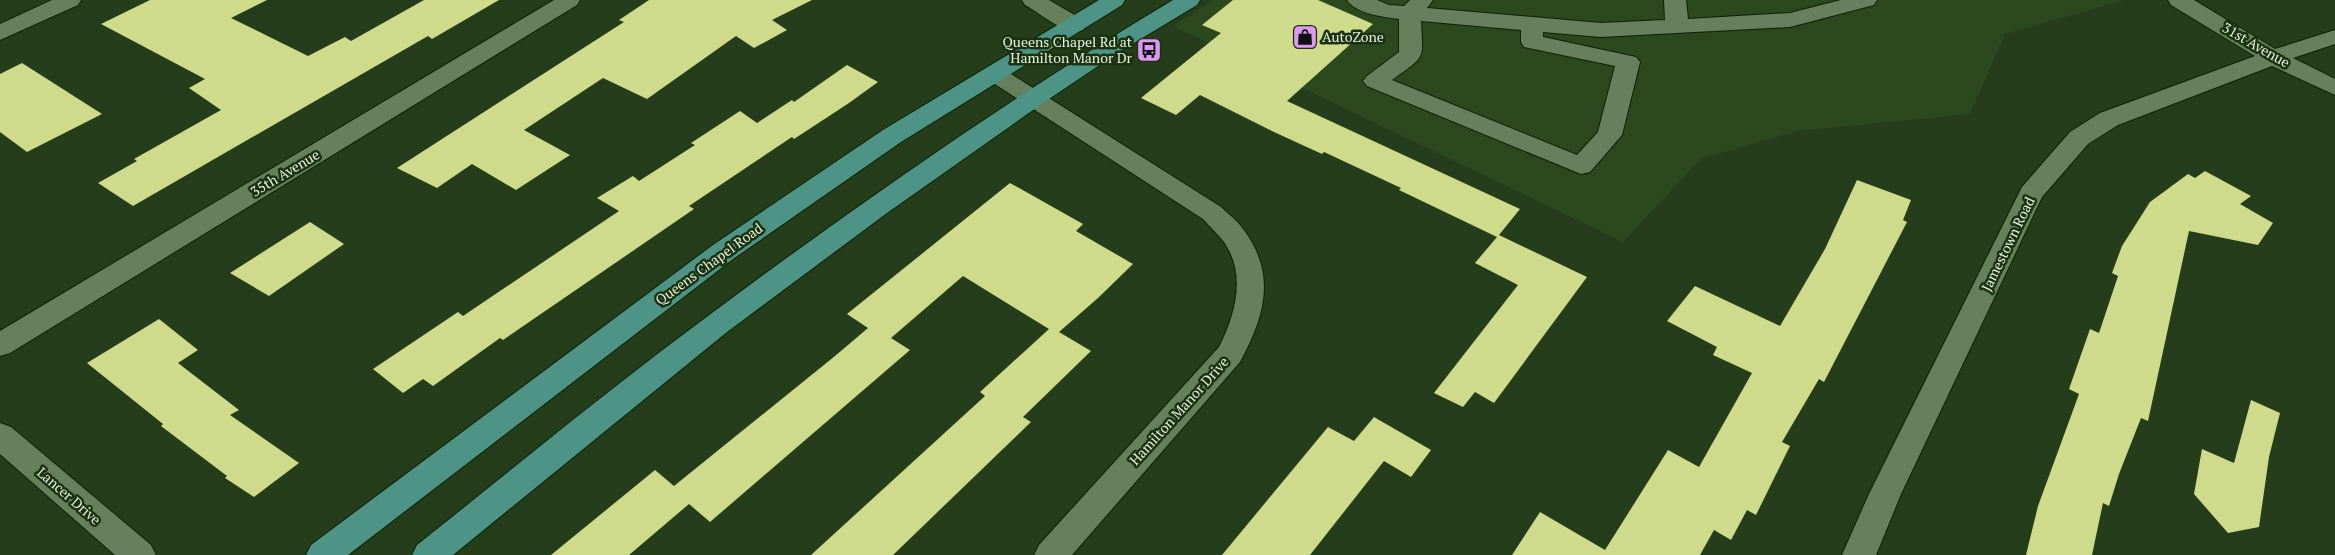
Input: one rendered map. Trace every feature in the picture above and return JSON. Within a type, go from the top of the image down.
[{"type":"main road","name":"Queens Chapel Road","points":[[323,555],[723,252],[892,136],[1114,0]]},
{"type":"main road","points":[[429,555],[717,324],[878,207],[1035,98],[1112,47],[1189,0]]},
{"type":"street","points":[[0,33],[70,0]]},
{"type":"street","name":"35th Avenue","points":[[0,345],[569,0]]},
{"type":"street","points":[[1033,0],[1075,25]]},
{"type":"street","points":[[1358,0],[1387,5],[1416,6],[1532,24],[1601,30],[1790,20],[1866,0]]},
{"type":"street","points":[[1675,0],[1677,27]]},
{"type":"street","name":"31st Avenue","points":[[2179,0],[2273,57],[2335,88]]},
{"type":"street","points":[[1416,6],[1411,55],[1375,81],[1581,166],[1610,135],[1628,62],[1532,42],[1532,24]]},
{"type":"street","name":"Jamestown Road","points":[[1859,555],[1885,494],[2031,193],[2062,156],[2079,138],[2109,119],[2273,57],[2335,37]]},
{"type":"street","name":"Hamilton Manor Drive","points":[[994,74],[1035,98],[1212,214],[1234,236],[1244,258],[1251,287],[1251,301],[1245,324],[1230,354],[1051,555]]},
{"type":"street","name":"Lancer Drive","points":[[0,436],[139,555]]},
{"type":"shaded area","points":[[1213,0],[2125,0],[2005,34],[1970,114],[1798,131],[1701,159],[1623,242],[1173,26]]},
{"type":"building","points":[[150,0],[267,0],[231,18],[308,56],[345,37],[351,41],[424,0],[499,0],[432,39],[428,36],[133,206],[98,183],[137,161],[134,159],[221,110],[189,88],[205,79],[101,24]]},
{"type":"building","points":[[649,0],[812,0],[772,20],[787,30],[754,48],[736,36],[647,99],[603,78],[524,130],[570,155],[516,190],[472,164],[437,188],[397,168],[624,22],[619,20]]},
{"type":"building","points":[[1233,0],[1318,0],[1373,24],[1287,101],[1520,209],[1499,235],[1587,277],[1494,403],[1475,392],[1463,407],[1434,393],[1518,285],[1475,263],[1497,237],[1399,190],[1401,188],[1324,152],[1322,154],[1274,132],[1200,95],[1176,115],[1141,98],[1221,33],[1202,25]]},
{"type":"building","points":[[22,63],[102,114],[27,152],[0,132],[0,74]]},
{"type":"building","points":[[847,65],[878,82],[849,103],[794,139],[792,137],[689,206],[694,209],[503,340],[500,338],[433,386],[423,379],[403,393],[373,369],[458,312],[463,316],[619,211],[597,198],[633,176],[639,181],[695,145],[691,143],[740,111],[757,123],[792,100],[794,102]]},
{"type":"building","points":[[2205,171],[2251,196],[2240,204],[2273,223],[2258,245],[2189,231],[2148,421],[2141,418],[2119,474],[2109,506],[2103,503],[2092,555],[2026,555],[2038,506],[2079,394],[2069,389],[2090,329],[2099,333],[2118,276],[2112,273],[2122,246],[2150,202],[2188,174],[2195,178]]},
{"type":"building","points":[[1857,180],[1911,200],[1903,220],[1907,222],[1824,382],[1819,379],[1782,442],[1790,446],[1756,515],[1747,510],[1731,540],[1714,530],[1700,555],[1512,555],[1540,512],[1605,550],[1668,450],[1699,467],[1752,373],[1713,355],[1717,347],[1667,321],[1695,286],[1780,326],[1825,249]]},
{"type":"building","points":[[1010,183],[1083,224],[1076,231],[1133,264],[1059,332],[1091,351],[1023,417],[1031,422],[893,555],[811,555],[985,396],[980,392],[1049,329],[963,276],[891,338],[910,350],[710,522],[689,504],[629,555],[551,555],[655,470],[674,486],[835,356],[868,328],[847,314]]},
{"type":"building","points":[[310,222],[344,244],[269,296],[230,273]]},
{"type":"building","points":[[159,319],[198,350],[178,363],[239,410],[230,415],[299,463],[254,497],[225,478],[227,476],[161,426],[163,424],[87,363]]},
{"type":"building","points":[[2251,400],[2280,413],[2269,457],[2259,527],[2228,533],[2194,494],[2202,449],[2234,463]]},
{"type":"building","points":[[1374,417],[1431,450],[1411,477],[1384,461],[1310,555],[1222,555],[1328,427],[1354,441]]},
{"type":"place","name":"AutoZone","points":[[1305,37]]},
{"type":"place","name":"Queens Chapel Rd at Hamilton Manor Dr","points":[[1149,50]]}]
